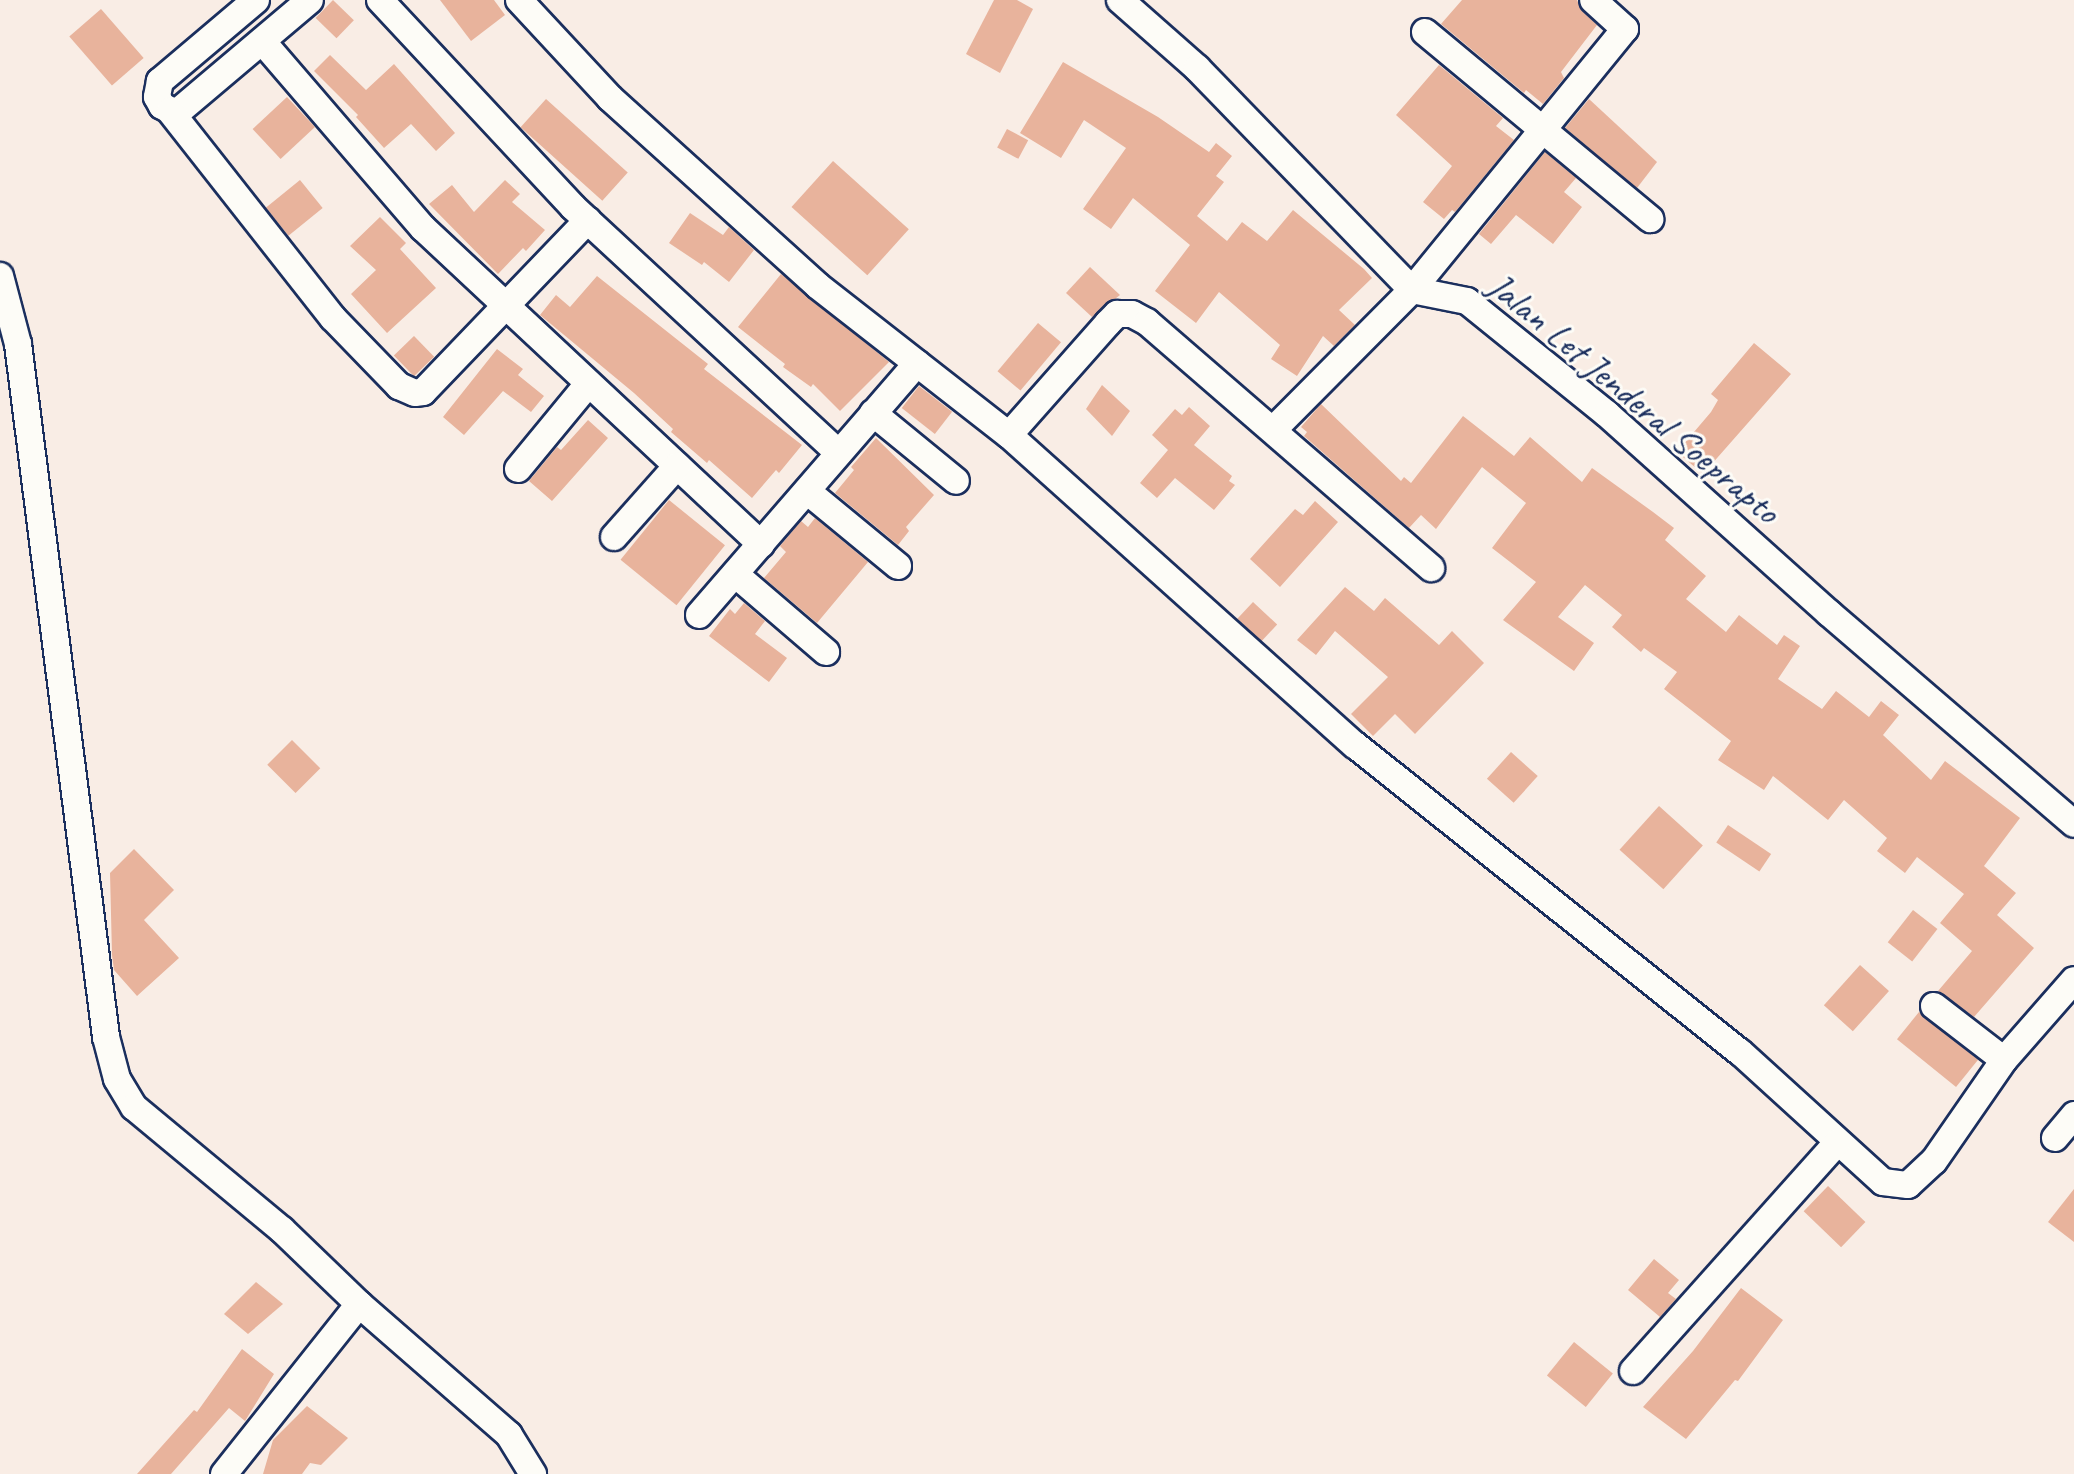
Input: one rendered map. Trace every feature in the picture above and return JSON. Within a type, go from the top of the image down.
[{"type":"street","points":[[256,0],[160,81],[157,97],[333,318],[404,389],[423,392],[503,304],[588,220]]},
{"type":"street","points":[[170,111],[185,106],[310,0]]},
{"type":"street","points":[[380,0],[588,220],[839,453]]},
{"type":"street","points":[[519,0],[610,98],[818,286],[1009,435],[1355,745],[1740,1052],[1883,1182],[1902,1187],[1911,1184],[1934,1161],[2004,1060],[2074,980]]},
{"type":"street","points":[[1120,0],[1197,68],[1412,290]]},
{"type":"street","points":[[1273,430],[1412,290],[1625,29],[1593,0]]},
{"type":"street","points":[[1425,32],[1650,219]]},
{"type":"street","points":[[262,41],[423,228],[761,544]]},
{"type":"street","points":[[0,276],[18,344],[106,1037],[117,1079],[134,1107],[294,1240],[359,1304],[509,1435],[533,1474]]},
{"type":"street","name":"Jalan Let Jenderal Soeprapto","points":[[1412,290],[1467,301],[1607,414],[1829,613],[2074,824]]},
{"type":"street","points":[[1009,435],[1108,323],[1124,313],[1147,322],[1431,568]]},
{"type":"street","points":[[699,615],[917,363]]},
{"type":"street","points":[[518,469],[588,384]]},
{"type":"street","points":[[873,413],[956,481]]},
{"type":"street","points":[[614,537],[677,466]]},
{"type":"street","points":[[807,491],[898,566]]},
{"type":"street","points":[[735,574],[826,652]]},
{"type":"street","points":[[1934,1006],[2004,1060]]},
{"type":"street","points":[[2055,1138],[2074,1115]]},
{"type":"street","points":[[1633,1371],[1838,1142]]},
{"type":"street","points":[[224,1474],[359,1304]]},
{"type":"building","points":[[333,0],[354,20],[336,38],[316,18]]},
{"type":"building","points":[[440,0],[494,0],[505,15],[471,41]]},
{"type":"building","points":[[994,0],[1017,0],[1033,9],[1000,73],[966,54]]},
{"type":"building","points":[[1462,0],[1577,0],[1582,11],[1597,25],[1561,72],[1564,78],[1543,104],[1526,90],[1524,93],[1441,24]]},
{"type":"building","points":[[101,9],[144,58],[112,86],[69,37]]},
{"type":"building","points":[[330,55],[366,90],[394,64],[455,133],[436,151],[411,124],[384,148],[356,117],[358,115],[314,71]]},
{"type":"building","points":[[1063,62],[1158,117],[1209,152],[1216,143],[1232,156],[1216,176],[1224,182],[1197,216],[1227,241],[1242,222],[1267,241],[1293,210],[1364,269],[1372,278],[1339,310],[1355,325],[1334,346],[1323,336],[1297,376],[1271,359],[1280,345],[1219,292],[1196,323],[1155,291],[1190,245],[1133,198],[1111,229],[1083,209],[1126,148],[1084,120],[1061,158],[1020,133]]},
{"type":"building","points":[[1439,65],[1503,118],[1496,126],[1514,140],[1455,212],[1452,210],[1444,219],[1423,202],[1452,166],[1396,115]]},
{"type":"building","points":[[287,97],[315,127],[281,159],[253,129]]},
{"type":"building","points":[[546,99],[628,173],[602,201],[521,127]]},
{"type":"building","points":[[1589,99],[1657,162],[1637,188],[1565,128]]},
{"type":"building","points":[[1007,129],[1028,140],[1018,159],[997,148]]},
{"type":"building","points":[[1545,152],[1576,178],[1564,192],[1582,207],[1553,244],[1516,215],[1491,244],[1479,234]]},
{"type":"building","points":[[833,161],[909,229],[867,275],[792,207]]},
{"type":"building","points":[[300,180],[323,208],[288,236],[266,208]]},
{"type":"building","points":[[505,180],[520,194],[512,202],[545,230],[498,274],[429,204],[452,185],[474,212]]},
{"type":"building","points":[[690,213],[723,235],[729,227],[754,250],[729,282],[704,262],[702,265],[669,243]]},
{"type":"building","points":[[380,217],[406,243],[400,249],[436,288],[387,333],[351,294],[376,270],[350,246]]},
{"type":"building","points":[[1090,267],[1120,295],[1092,317],[1066,293]]},
{"type":"building","points":[[781,274],[889,362],[840,411],[813,384],[811,387],[783,367],[785,364],[738,327]]},
{"type":"building","points":[[597,276],[708,364],[704,369],[802,445],[779,473],[776,470],[752,498],[671,432],[673,429],[634,393],[540,315],[556,295],[570,307]]},
{"type":"building","points":[[1038,323],[1061,342],[1020,391],[998,371]]},
{"type":"building","points":[[414,336],[434,357],[414,376],[394,355]]},
{"type":"building","points":[[1754,343],[1791,374],[1703,474],[1677,452],[1711,412],[1718,400],[1711,394]]},
{"type":"building","points":[[497,349],[523,369],[518,375],[544,396],[531,412],[503,391],[464,435],[443,417]]},
{"type":"building","points":[[1102,385],[1130,411],[1112,436],[1086,409]]},
{"type":"building","points":[[919,386],[952,412],[935,434],[902,408]]},
{"type":"building","points":[[1321,404],[1401,481],[1404,477],[1411,483],[1463,416],[1514,456],[1530,437],[1582,482],[1592,468],[1674,528],[1665,540],[1706,576],[1686,599],[1726,632],[1739,615],[1777,645],[1784,635],[1800,646],[1778,679],[1822,709],[1836,691],[1869,717],[1881,701],[1899,715],[1883,735],[1931,780],[1945,761],[2020,818],[1984,866],[2016,893],[1997,915],[2034,948],[1974,1017],[1938,991],[1972,951],[1940,923],[1964,894],[1917,857],[1905,873],[1877,851],[1887,838],[1844,800],[1828,820],[1773,776],[1764,790],[1718,760],[1731,741],[1664,689],[1677,672],[1644,648],[1641,652],[1612,627],[1622,615],[1585,585],[1558,617],[1594,643],[1574,671],[1503,620],[1536,582],[1492,548],[1526,503],[1482,467],[1436,529],[1421,515],[1409,528],[1304,436],[1307,432],[1301,427]]},
{"type":"building","points":[[1189,407],[1210,426],[1194,445],[1232,476],[1229,481],[1235,485],[1214,510],[1175,478],[1157,498],[1140,483],[1168,450],[1152,435],[1175,409],[1182,415]]},
{"type":"building","points":[[588,420],[608,438],[552,501],[529,481],[557,447],[561,450]]},
{"type":"building","points":[[876,438],[934,495],[906,527],[909,531],[898,545],[835,493],[854,470],[851,467]]},
{"type":"building","points":[[669,500],[725,545],[676,605],[621,560]]},
{"type":"building","points":[[1315,501],[1338,522],[1280,587],[1250,559],[1295,509],[1303,515]]},
{"type":"building","points":[[815,518],[868,562],[817,623],[764,578],[786,552],[780,546],[801,521],[808,527]]},
{"type":"building","points":[[1345,587],[1374,611],[1385,598],[1439,645],[1452,631],[1484,663],[1415,734],[1395,714],[1373,736],[1351,714],[1388,677],[1335,631],[1316,655],[1297,640]]},
{"type":"building","points":[[1253,602],[1277,625],[1261,641],[1237,619]]},
{"type":"building","points":[[744,603],[765,621],[755,634],[787,658],[769,682],[709,636],[730,609],[735,614]]},
{"type":"building","points":[[292,740],[320,768],[296,793],[267,765]]},
{"type":"building","points":[[1511,752],[1538,776],[1514,803],[1487,779]]},
{"type":"building","points":[[1659,806],[1703,845],[1663,889],[1620,850]]},
{"type":"building","points":[[1728,825],[1771,854],[1759,871],[1716,842]]},
{"type":"building","points":[[134,849],[174,890],[144,920],[179,958],[137,996],[114,970],[110,873]]},
{"type":"building","points":[[1913,910],[1937,929],[1912,961],[1888,942]]},
{"type":"building","points":[[1860,965],[1889,991],[1853,1031],[1824,1005]]},
{"type":"building","points":[[1919,1012],[1978,1060],[1956,1087],[1897,1039]]},
{"type":"building","points":[[1828,1186],[1865,1222],[1841,1247],[1804,1211]]},
{"type":"building","points":[[2074,1189],[2074,1242],[2048,1222]]},
{"type":"building","points":[[1654,1259],[1679,1280],[1668,1293],[1676,1299],[1660,1317],[1628,1290]]},
{"type":"building","points":[[256,1282],[283,1304],[248,1334],[224,1314]]},
{"type":"building","points":[[1741,1288],[1783,1320],[1738,1381],[1735,1380],[1686,1439],[1643,1407],[1693,1351]]},
{"type":"building","points":[[1574,1342],[1613,1373],[1586,1407],[1547,1375]]},
{"type":"building","points":[[242,1349],[274,1374],[245,1421],[229,1408],[171,1474],[137,1474],[194,1410],[197,1412]]},
{"type":"building","points":[[307,1406],[348,1438],[321,1465],[310,1463],[302,1474],[263,1474],[273,1440]]}]
